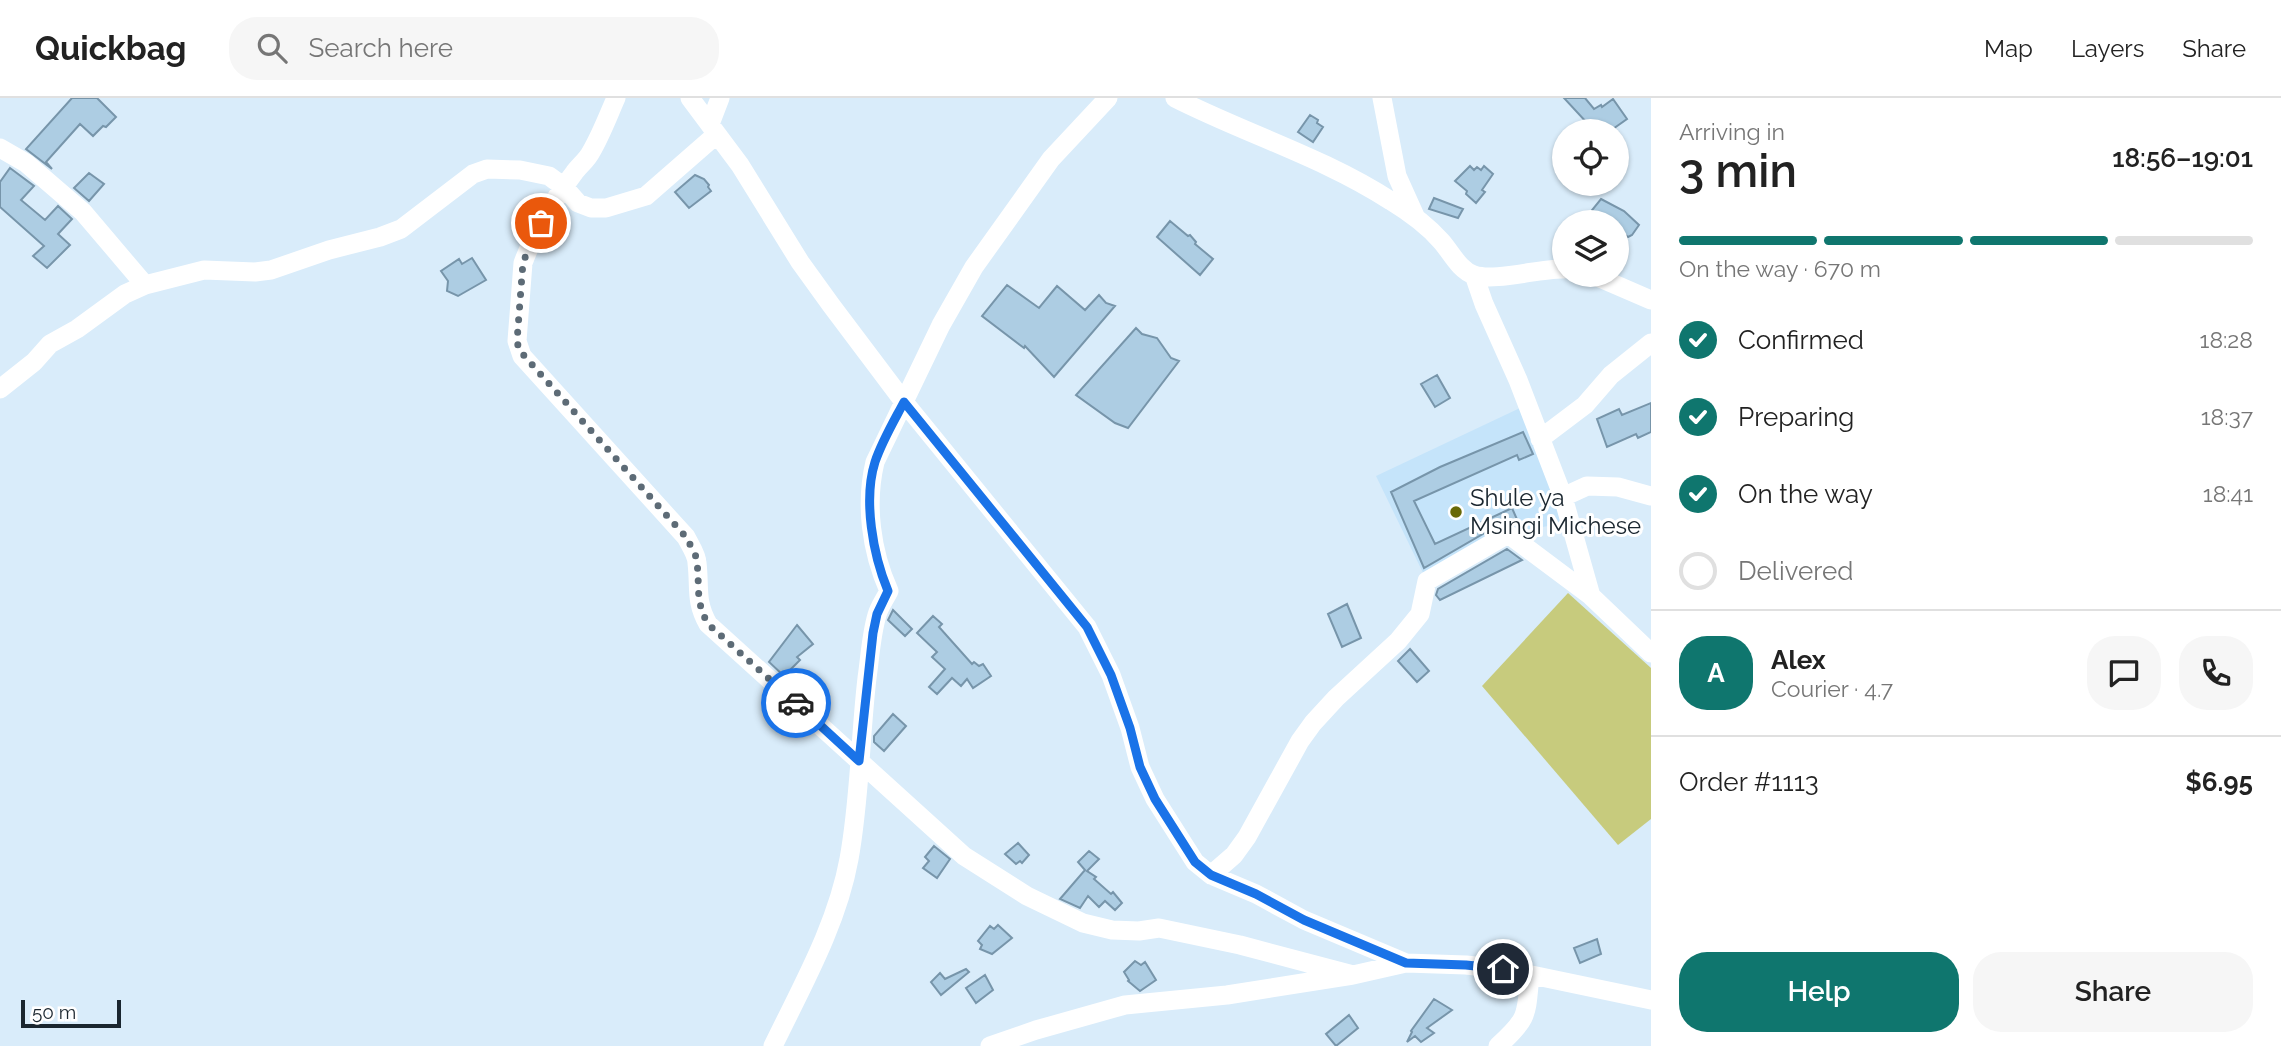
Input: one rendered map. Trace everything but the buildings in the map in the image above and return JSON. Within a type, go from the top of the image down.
[{"type":"street","points":[[616,98],[590,155],[564,187],[541,223],[523,262],[517,341],[519,350],[686,537],[698,561],[697,592],[701,611],[708,624],[964,856],[1027,896],[1083,923],[1112,930],[1139,931],[1159,928],[1240,945],[1353,975]]},
{"type":"street","points":[[690,98],[747,176],[800,262],[904,402],[1087,627],[1111,675],[1130,728],[1140,767],[1155,799],[1195,862],[1211,875],[1256,894],[1304,920],[1406,963]]},
{"type":"street","points":[[0,389],[34,362],[50,344],[77,329],[125,294],[145,285],[204,270],[271,270],[380,237],[401,229],[473,174],[487,169],[537,172],[549,176],[564,187],[578,203],[591,208],[606,208],[646,195],[713,129],[720,98]]},
{"type":"street","points":[[774,1046],[821,948],[842,889],[853,836],[873,633],[877,614],[888,591],[882,576],[870,516],[870,482],[875,462],[941,325],[974,267],[1051,159],[1108,98]]},
{"type":"street","points":[[1175,98],[1332,167],[1415,217],[1442,241],[1457,262],[1474,275],[1563,497],[1591,596]]},
{"type":"street","points":[[1382,98],[1397,176],[1415,217]]},
{"type":"street","points":[[0,148],[26,163],[83,212],[145,285]]},
{"type":"street","points":[[1474,275],[1497,276],[1552,270]]},
{"type":"street","points":[[1620,287],[1651,300]]},
{"type":"street","points":[[1540,439],[1585,405],[1611,375],[1651,343]]},
{"type":"street","points":[[1563,497],[1587,486],[1618,487],[1651,496]]},
{"type":"street","points":[[1211,875],[1234,855],[1247,837],[1300,741],[1313,723],[1398,641],[1420,614],[1427,581],[1508,534],[1591,596],[1651,653]]},
{"type":"street","points":[[990,1046],[1026,1039],[1125,1005],[1227,995],[1353,975],[1406,963],[1503,969],[1651,1000]]},
{"type":"street","points":[[1498,1046],[1524,1019],[1531,975]]},
{"type":"shaded area","points":[[1520,408],[1573,521],[1508,534],[1427,581],[1376,476]]},
{"type":"green space","points":[[1568,593],[1651,668],[1651,819],[1618,845],[1482,686]]},
{"type":"way so far","points":[[541,223],[523,262],[517,341],[522,356],[686,537],[698,561],[697,592],[701,611],[708,624],[796,703]]},
{"type":"place","name":"Shule ya Msingi Michese","points":[[1456,512]]},
{"type":"route","points":[[796,703],[859,761],[873,633],[877,614],[888,591],[882,576],[870,516],[870,482],[875,462],[904,402],[1087,627],[1111,675],[1130,728],[1140,767],[1155,799],[1195,862],[1211,875],[1256,894],[1304,920],[1406,963],[1503,969]]}]
